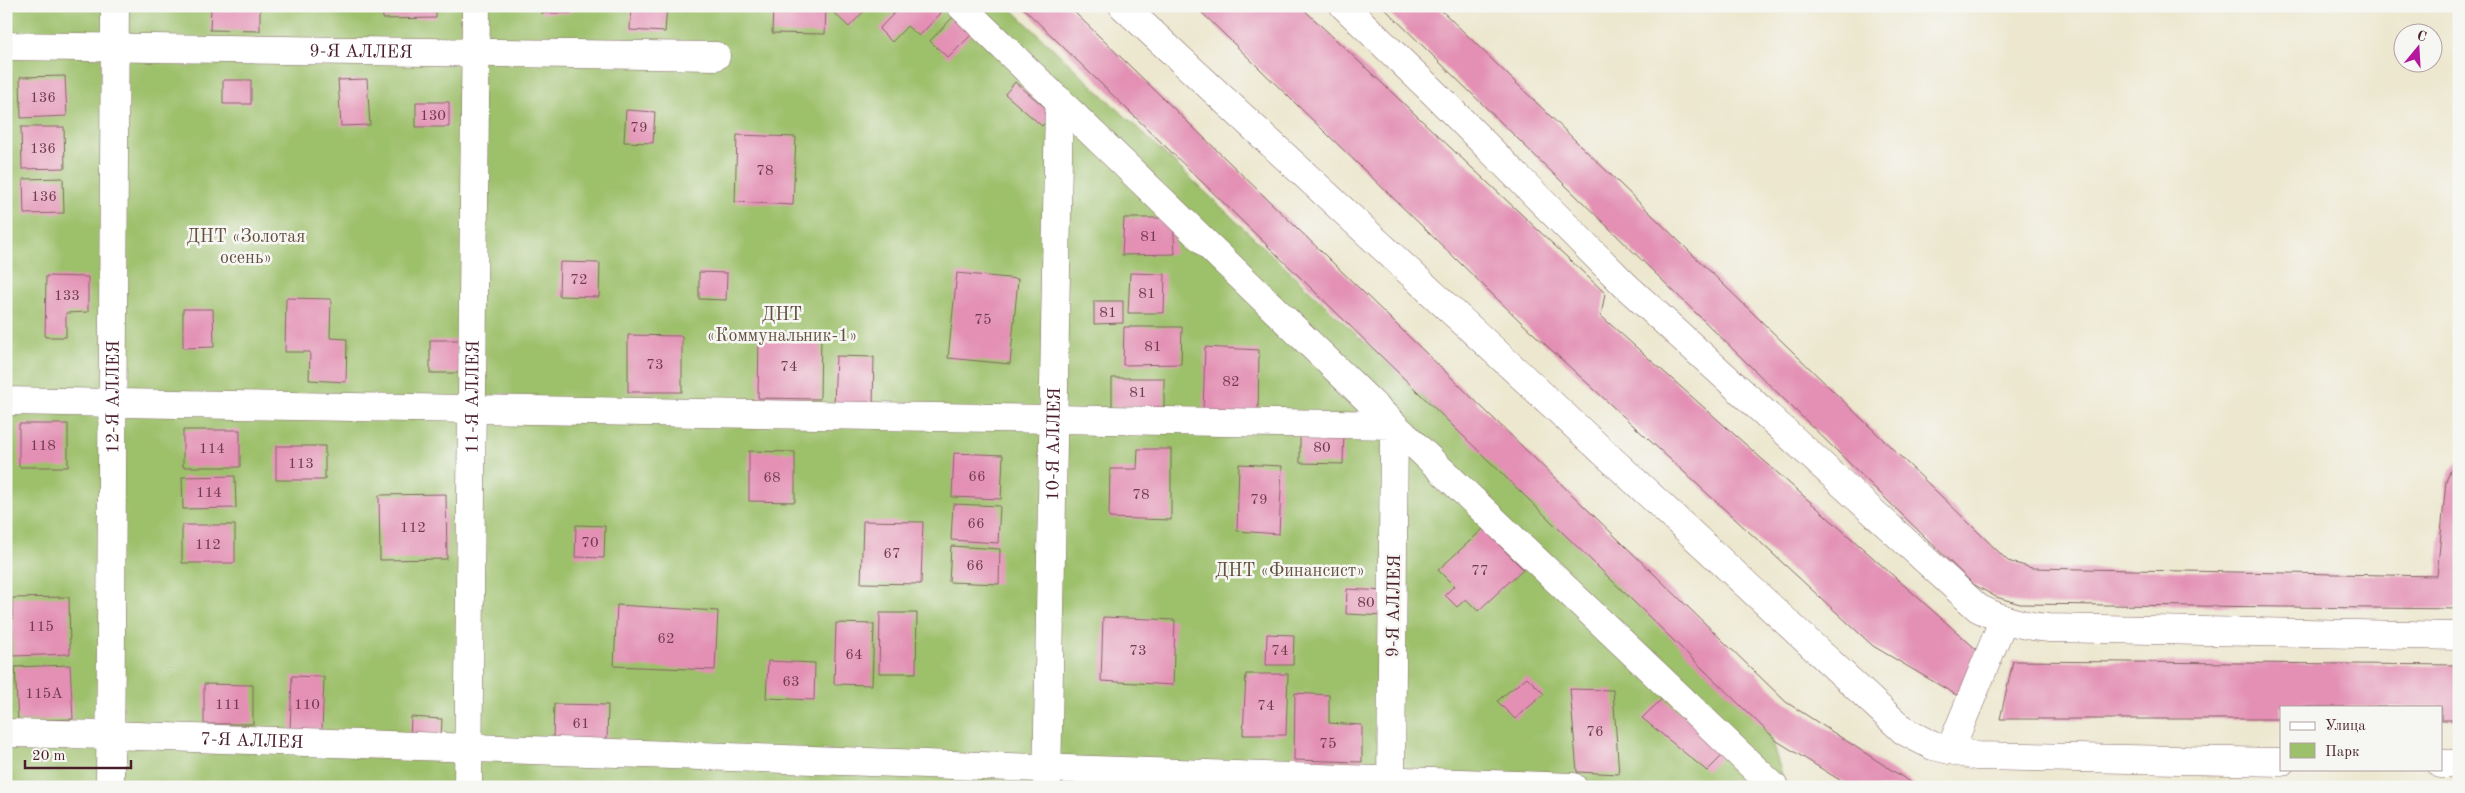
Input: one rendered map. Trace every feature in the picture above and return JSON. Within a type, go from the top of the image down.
[{"type":"street","name":"12-Я АЛЛЕЯ","points":[[110,787],[114,6]]},
{"type":"street","name":"11-Я АЛЛЕЯ","points":[[468,787],[470,410],[476,6]]},
{"type":"street","points":[[961,6],[1394,425],[1774,787]]},
{"type":"street","points":[[1123,6],[1904,731],[1933,746],[1976,756],[2032,759],[2280,762]]},
{"type":"street","points":[[1344,6],[1430,88],[1626,286],[1978,608],[2003,621],[2022,626],[2049,628],[2459,636]]},
{"type":"street","name":"9-Я АЛЛЕЯ","points":[[6,46],[716,56]]},
{"type":"street","name":"10-Я АЛЛЕЯ","points":[[1047,777],[1058,100]]},
{"type":"street","points":[[6,401],[1394,425]]},
{"type":"street","name":"9-Я АЛЛЕЯ","points":[[1391,784],[1394,425]]},
{"type":"street","points":[[1950,750],[2003,621]]},
{"type":"street","name":"7-Я АЛЛЕЯ","points":[[6,734],[110,735],[468,747],[1047,777],[1573,787]]},
{"type":"street","points":[[2442,764],[2459,764]]},
{"type":"green space","points":[[6,6],[1008,6],[1765,720],[1786,787],[6,787]]},
{"type":"building","points":[[211,6],[260,6],[260,31],[210,30]]},
{"type":"building","points":[[382,6],[436,6],[436,18],[383,19]]},
{"type":"building","points":[[541,6],[571,6],[571,13],[541,13]]},
{"type":"building","points":[[631,6],[667,6],[665,32],[630,30]]},
{"type":"building","points":[[773,6],[826,6],[825,34],[772,33]]},
{"type":"building","points":[[833,6],[869,6],[849,27],[830,9]]},
{"type":"building","points":[[901,6],[934,6],[941,13],[919,36],[907,26],[892,42],[879,29]]},
{"type":"building","points":[[1021,6],[1068,6],[1786,702],[1918,787],[1851,787],[1777,741]]},
{"type":"building","points":[[1195,6],[1300,6],[1605,293],[1601,316],[1977,650],[1958,696],[1873,646],[1522,323]]},
{"type":"building","points":[[1382,6],[1437,6],[2008,561],[2032,568],[2437,576],[2446,481],[2451,469],[2459,460],[2459,609],[2020,604],[1996,597],[1973,584]]},
{"type":"building","points":[[955,15],[973,33],[948,58],[930,41]]},
{"type":"building","points":[[65,76],[67,116],[21,118],[20,77]]},
{"type":"building","points":[[367,79],[370,125],[341,126],[338,80]]},
{"type":"building","points":[[223,80],[251,80],[251,104],[223,104]]},
{"type":"building","points":[[1015,82],[1053,114],[1042,126],[1005,94]]},
{"type":"building","points":[[416,102],[449,102],[449,127],[416,127]]},
{"type":"building","points":[[626,110],[655,112],[653,143],[624,142]]},
{"type":"building","points":[[21,127],[64,127],[65,168],[22,169]]},
{"type":"building","points":[[737,135],[796,137],[793,205],[735,202]]},
{"type":"building","points":[[63,178],[64,213],[24,214],[23,179]]},
{"type":"building","points":[[1124,218],[1173,218],[1175,254],[1122,255]]},
{"type":"building","points":[[560,262],[600,263],[599,297],[559,296]]},
{"type":"building","points":[[699,272],[727,273],[726,300],[699,299]]},
{"type":"building","points":[[957,273],[1018,279],[1010,364],[948,358]]},
{"type":"building","points":[[1130,273],[1165,274],[1164,313],[1128,313]]},
{"type":"building","points":[[46,276],[88,277],[88,312],[66,313],[66,337],[45,337]]},
{"type":"building","points":[[286,298],[331,299],[330,338],[347,339],[346,382],[309,380],[310,352],[285,352]]},
{"type":"building","points":[[1094,301],[1123,301],[1123,323],[1094,324]]},
{"type":"building","points":[[183,309],[213,309],[214,347],[183,348]]},
{"type":"building","points":[[1124,327],[1182,327],[1181,364],[1123,365]]},
{"type":"building","points":[[759,333],[821,333],[820,399],[758,398]]},
{"type":"building","points":[[628,335],[682,336],[682,392],[628,392]]},
{"type":"building","points":[[430,340],[466,340],[465,373],[430,373]]},
{"type":"building","points":[[1205,347],[1259,350],[1258,416],[1203,413]]},
{"type":"building","points":[[836,356],[874,357],[873,406],[834,405]]},
{"type":"building","points":[[1112,378],[1164,378],[1164,407],[1112,407]]},
{"type":"building","points":[[19,424],[68,424],[68,467],[19,467]]},
{"type":"building","points":[[183,430],[240,430],[240,467],[183,467]]},
{"type":"building","points":[[1300,430],[1344,431],[1343,464],[1300,463]]},
{"type":"building","points":[[276,446],[325,446],[325,480],[276,480]]},
{"type":"building","points":[[1138,449],[1171,449],[1171,520],[1109,518],[1110,469],[1137,469]]},
{"type":"building","points":[[749,451],[795,452],[795,502],[749,501]]},
{"type":"building","points":[[954,453],[1003,455],[1001,499],[952,497]]},
{"type":"building","points":[[1239,464],[1282,466],[1279,534],[1237,531]]},
{"type":"building","points":[[235,476],[236,508],[183,509],[182,477]]},
{"type":"building","points":[[446,494],[447,559],[380,560],[379,495]]},
{"type":"building","points":[[953,504],[1000,506],[998,543],[951,540]]},
{"type":"building","points":[[863,521],[923,522],[921,584],[861,583]]},
{"type":"building","points":[[182,525],[235,525],[235,563],[182,563]]},
{"type":"building","points":[[576,525],[605,526],[604,558],[575,557]]},
{"type":"building","points":[[1483,529],[1523,569],[1478,611],[1466,599],[1457,607],[1445,595],[1454,586],[1438,570]]},
{"type":"building","points":[[951,546],[1000,549],[999,584],[949,582]]},
{"type":"building","points":[[1347,589],[1385,591],[1385,616],[1346,614]]},
{"type":"building","points":[[69,597],[70,654],[13,656],[12,598]]},
{"type":"building","points":[[617,605],[718,611],[715,670],[614,666]]},
{"type":"building","points":[[880,613],[917,613],[916,673],[879,673]]},
{"type":"building","points":[[1103,617],[1175,620],[1173,685],[1101,681]]},
{"type":"building","points":[[836,623],[874,624],[872,685],[834,684]]},
{"type":"building","points":[[1267,634],[1294,635],[1293,665],[1266,665]]},
{"type":"building","points":[[768,661],[815,663],[814,700],[766,698]]},
{"type":"building","points":[[2013,661],[2459,665],[2459,720],[2442,720],[2442,706],[2280,706],[2280,719],[2000,719]]},
{"type":"building","points":[[70,665],[73,719],[18,721],[15,667]]},
{"type":"building","points":[[1246,674],[1288,674],[1286,735],[1243,735]]},
{"type":"building","points":[[292,676],[324,677],[322,732],[290,731]]},
{"type":"building","points":[[1527,677],[1544,694],[1515,719],[1497,701]]},
{"type":"building","points":[[204,684],[253,685],[253,724],[204,724]]},
{"type":"building","points":[[1570,689],[1613,690],[1619,774],[1577,772]]},
{"type":"building","points":[[1295,693],[1329,695],[1329,723],[1362,725],[1362,762],[1294,760]]},
{"type":"building","points":[[1663,698],[1726,752],[1707,771],[1642,718]]},
{"type":"building","points":[[554,704],[608,705],[607,741],[553,740]]},
{"type":"building","points":[[411,717],[442,719],[441,740],[410,739]]},
{"type":"park label","name":"ДНТ «Золотая осень»","points":[[246,246]]},
{"type":"park label","name":"ДНТ «Коммунальник-1»","points":[[782,324]]},
{"type":"park label","name":"ДНТ «Финансист»","points":[[1290,570]]}]
